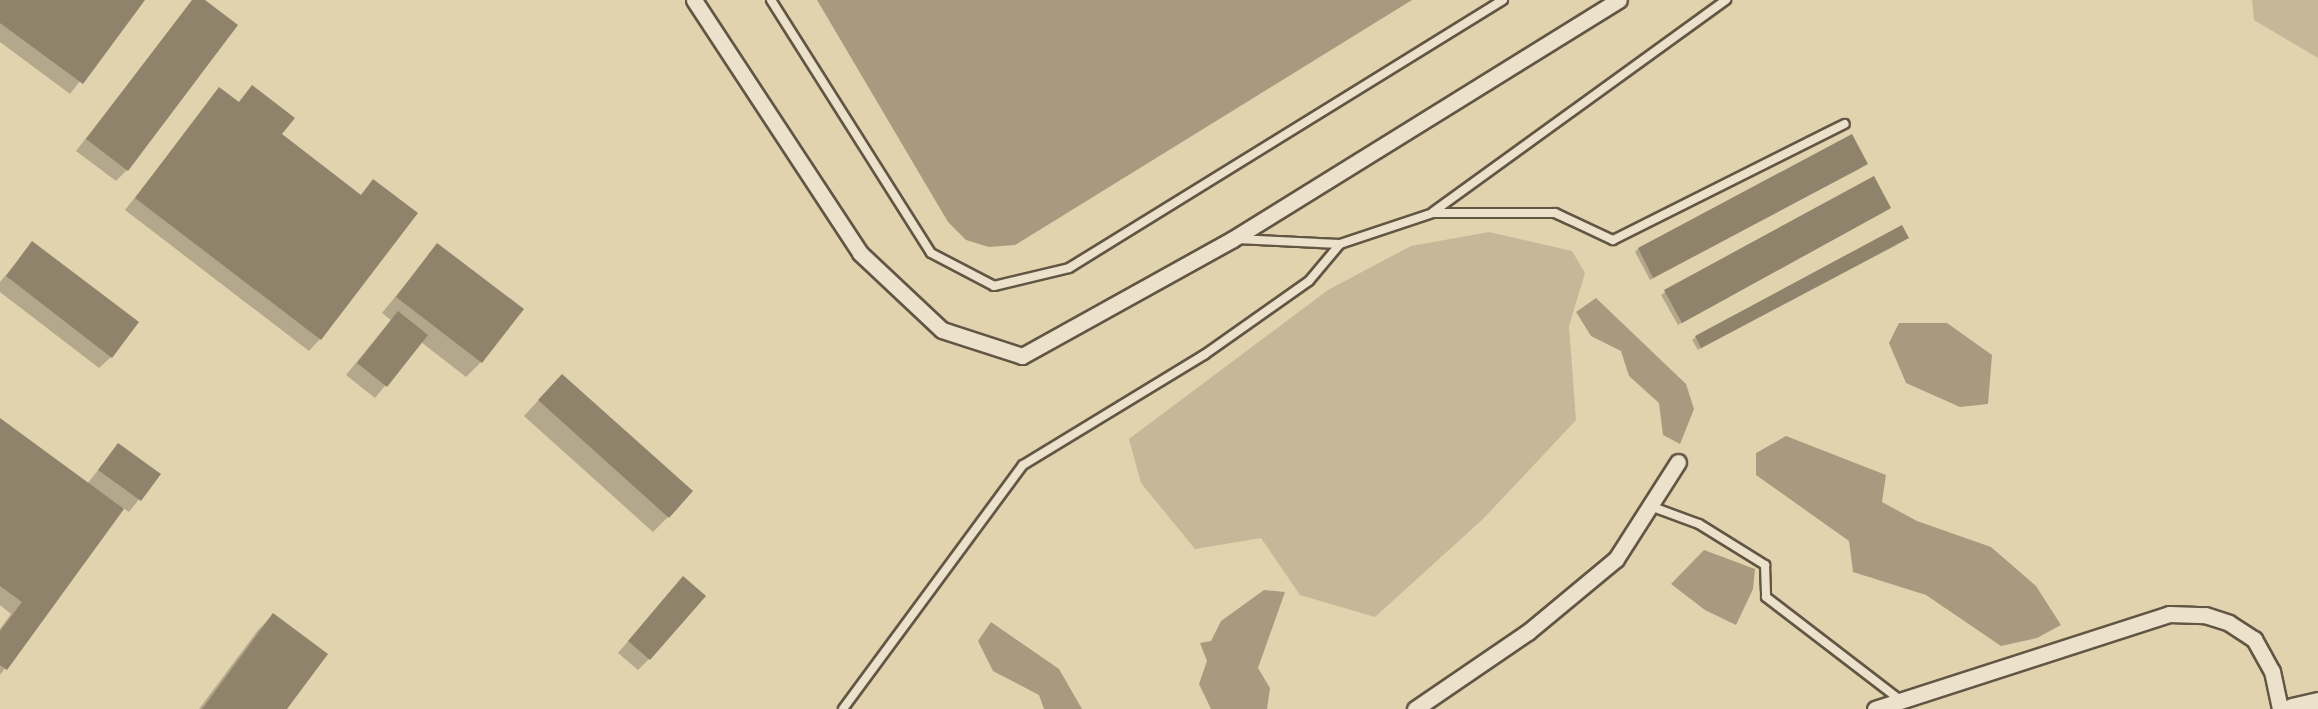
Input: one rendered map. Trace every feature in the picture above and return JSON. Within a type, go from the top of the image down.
[{"type":"main road","points":[[2292,709],[2318,703]]},
{"type":"street","points":[[694,0],[860,253],[942,330],[1022,356],[1233,239],[1619,0]]},
{"type":"street","points":[[1414,709],[1528,632],[1616,559],[1678,462]]},
{"type":"street","points":[[1875,709],[2169,614],[2205,615],[2229,623],[2254,639],[2272,671],[2280,709]]},
{"type":"lane","points":[[771,0],[931,253],[994,286],[1069,268],[1503,0]]},
{"type":"lane","points":[[1233,239],[1340,244],[1433,213],[1726,0]]},
{"type":"lane","points":[[1433,213],[1556,213],[1613,240],[1845,124]]},
{"type":"lane","points":[[843,709],[1023,465],[1204,355],[1309,281],[1340,244]]},
{"type":"lane","points":[[1650,506],[1699,524],[1765,565],[1766,597],[1900,700]]},
{"type":"shaded area","points":[[817,0],[1412,0],[1015,245],[989,247],[966,240],[948,222]]},
{"type":"shaded area","points":[[2252,0],[2318,0],[2318,58],[2254,20]]},
{"type":"shaded area","points":[[1489,232],[1572,251],[1585,273],[1569,326],[1576,420],[1484,518],[1375,617],[1300,595],[1261,538],[1195,549],[1141,483],[1129,439],[1328,290],[1411,246]]},
{"type":"shaded area","points":[[1596,298],[1686,384],[1694,409],[1680,444],[1663,435],[1659,403],[1629,376],[1621,351],[1591,336],[1576,312]]},
{"type":"shaded area","points":[[1899,323],[1947,323],[1992,355],[1988,404],[1960,407],[1906,383],[1889,343]]},
{"type":"shaded area","points":[[1786,436],[1886,475],[1882,502],[1917,521],[1991,547],[2036,586],[2061,625],[2037,638],[2001,646],[1926,595],[1853,572],[1849,541],[1756,475],[1756,453]]},
{"type":"shaded area","points":[[1704,550],[1755,569],[1753,589],[1736,625],[1705,610],[1671,584]]},
{"type":"shaded area","points":[[1264,590],[1285,592],[1258,668],[1270,688],[1267,709],[1211,709],[1199,684],[1207,661],[1200,643],[1211,641],[1221,621]]},
{"type":"shaded area","points":[[991,622],[1059,669],[1082,709],[1044,709],[1039,695],[993,671],[978,641]]},
{"type":"building","points":[[0,0],[145,0],[83,84],[0,23]]},
{"type":"building","points":[[192,0],[205,0],[238,25],[128,171],[86,139]]},
{"type":"building","points":[[252,85],[295,118],[282,134],[361,195],[373,179],[418,213],[321,340],[135,198],[219,87],[239,102]]},
{"type":"building","points":[[1852,134],[1868,164],[1653,278],[1638,248]]},
{"type":"building","points":[[1874,176],[1891,208],[1682,323],[1664,290]]},
{"type":"building","points":[[1902,225],[1909,238],[1701,348],[1695,336]]},
{"type":"building","points":[[32,241],[139,322],[112,358],[6,276]]},
{"type":"building","points":[[437,243],[524,309],[482,363],[396,297]]},
{"type":"building","points":[[398,311],[428,335],[387,387],[357,363]]},
{"type":"building","points":[[562,374],[693,491],[669,518],[538,400]]},
{"type":"building","points":[[0,418],[124,509],[7,670],[0,665],[0,631],[22,602],[0,586]]},
{"type":"building","points":[[118,443],[161,474],[141,501],[98,470]]},
{"type":"building","points":[[683,576],[706,596],[650,660],[628,641]]},
{"type":"building","points":[[273,613],[328,654],[287,709],[202,709]]}]
